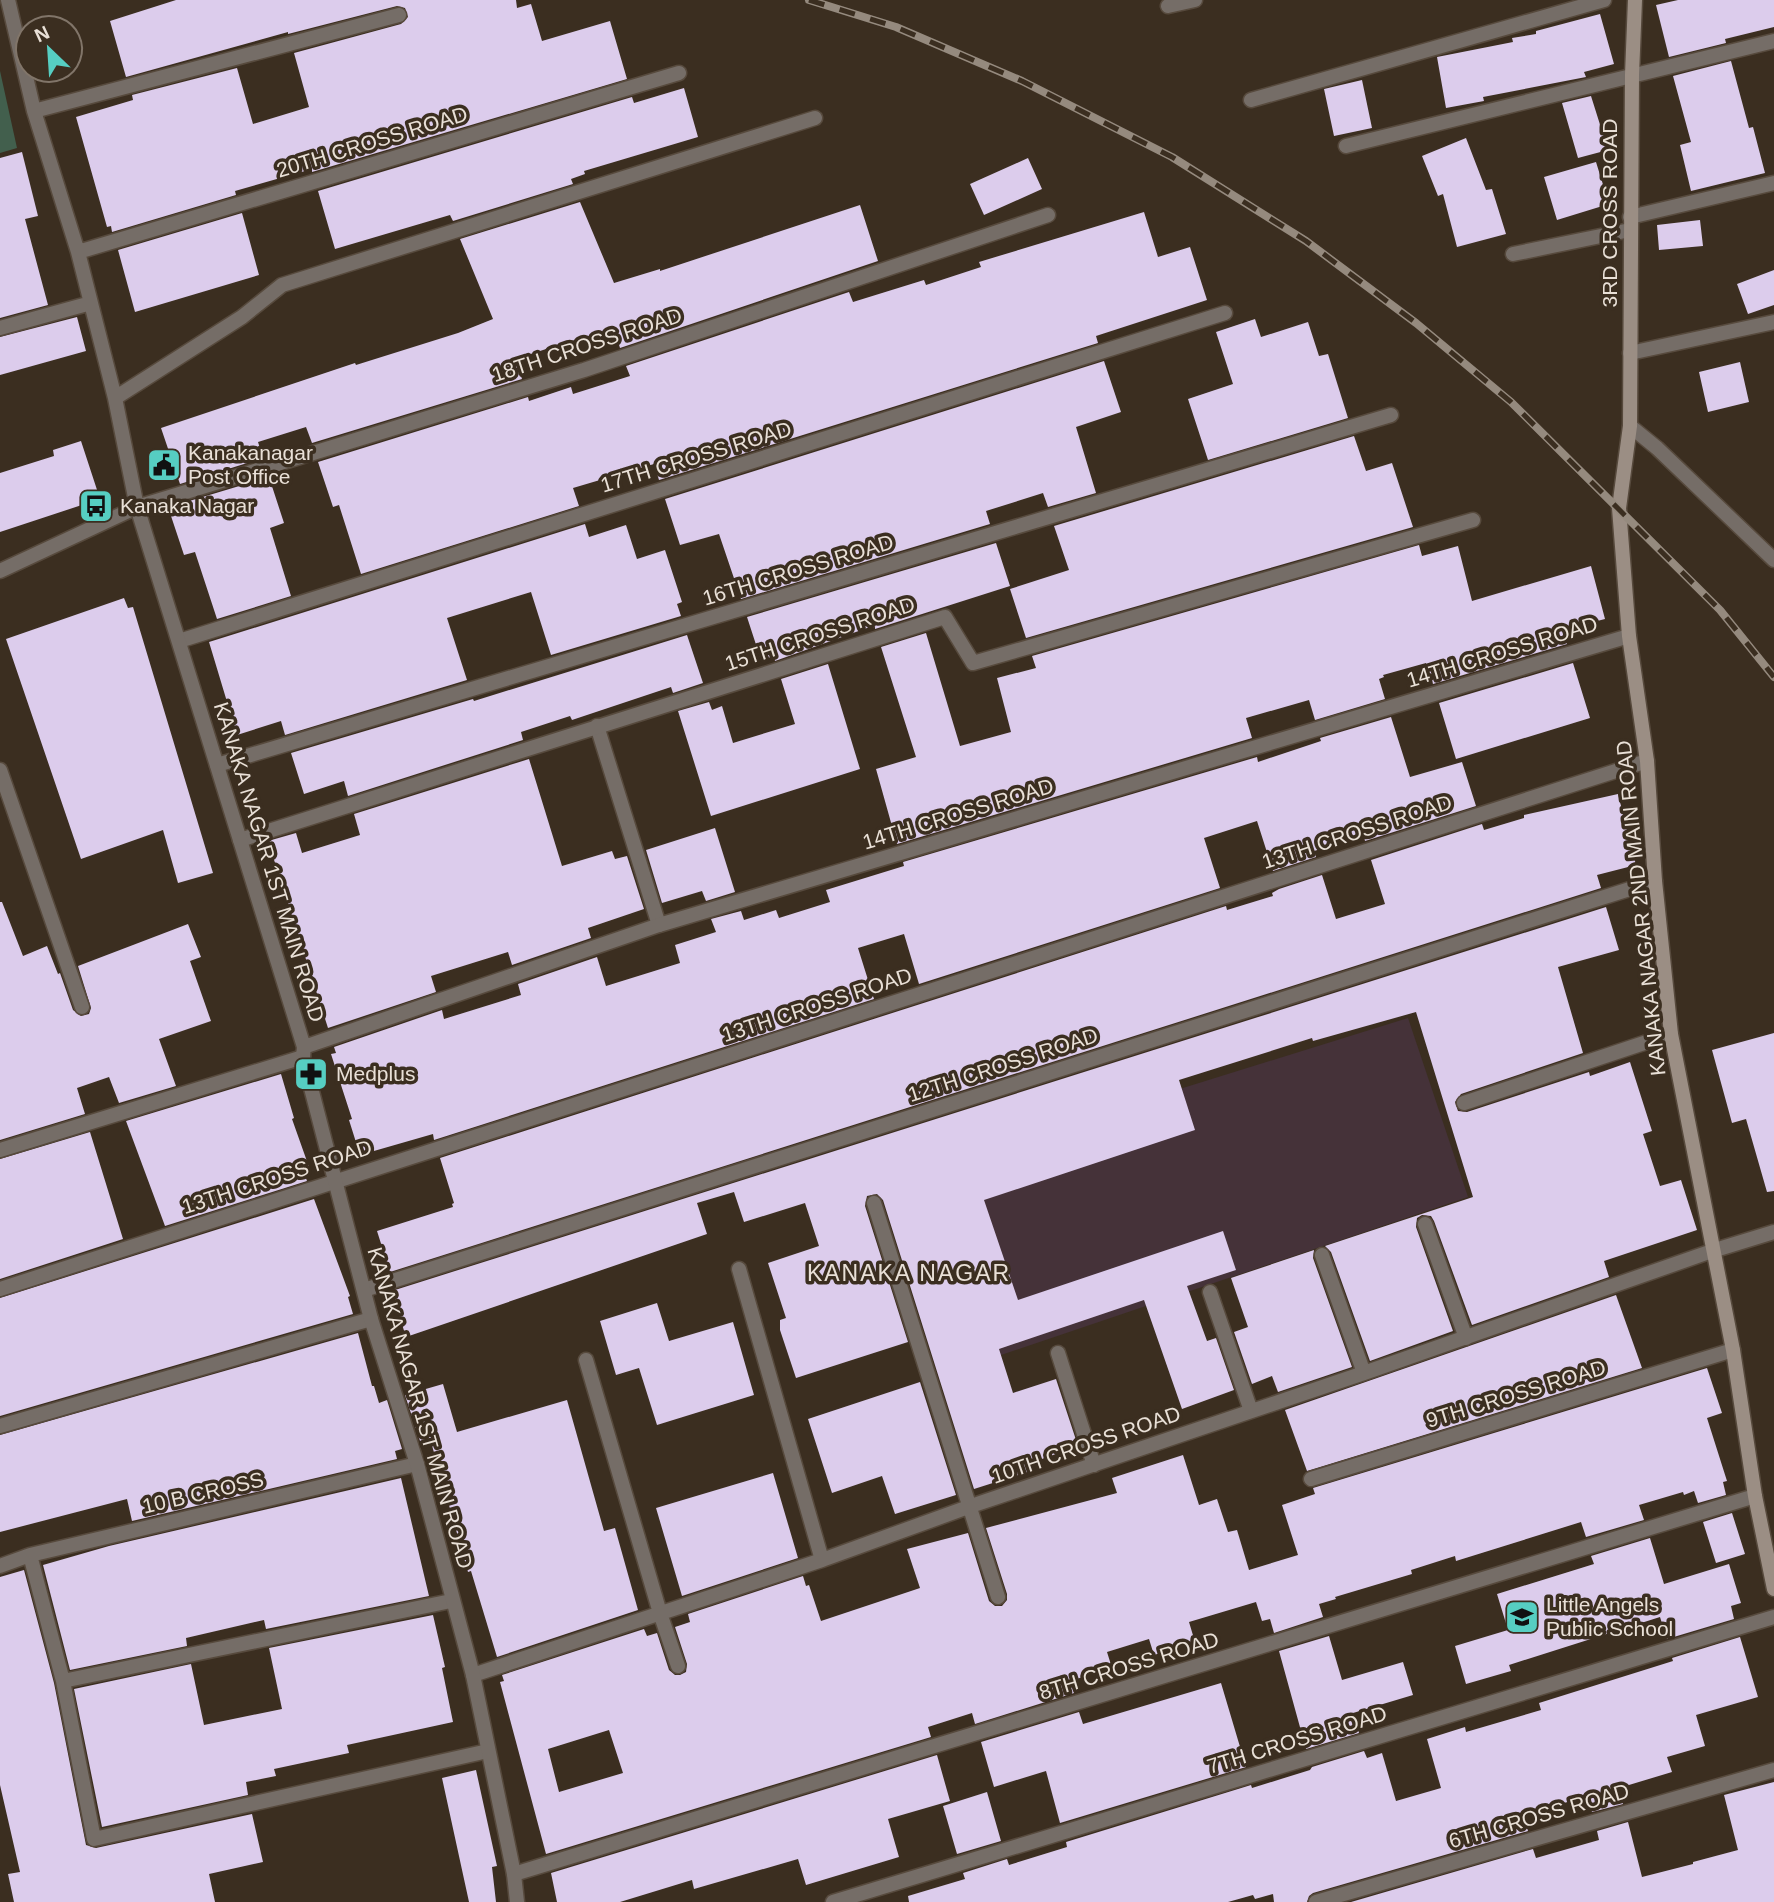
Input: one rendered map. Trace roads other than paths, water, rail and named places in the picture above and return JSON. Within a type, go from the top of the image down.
[{"type":"main road","name":"3RD CROSS ROAD","points":[[1630,426],[1630,224],[1635,0]]},
{"type":"main road","name":"KANAKA NAGAR 2ND MAIN ROAD","points":[[1630,426],[1619,508],[1629,636],[1647,761],[1655,881],[1671,1034],[1732,1350],[1755,1496],[1774,1588]]},
{"type":"street","name":"KANAKA NAGAR 1ST MAIN ROAD","points":[[8,0],[34,111],[78,252],[116,398],[137,508],[304,1052],[371,1319],[417,1464],[473,1675],[514,1874],[517,1902]]},
{"type":"street","points":[[1168,6],[1195,0]]},
{"type":"street","points":[[1251,100],[1604,0]]},
{"type":"street","points":[[34,111],[399,15]]},
{"type":"street","points":[[1346,146],[1774,41]]},
{"type":"street","name":"20TH CROSS ROAD","points":[[78,252],[679,74]]},
{"type":"street","points":[[116,398],[242,317],[282,285],[815,118]]},
{"type":"street","points":[[1513,254],[1774,183]]},
{"type":"street","name":"18TH CROSS ROAD","points":[[0,571],[137,508],[584,370],[1048,215]]},
{"type":"street","points":[[0,328],[91,303]]},
{"type":"street","name":"17TH CROSS ROAD","points":[[179,641],[1225,313]]},
{"type":"street","points":[[1630,353],[1774,323]]},
{"type":"street","name":"16TH CROSS ROAD","points":[[217,765],[1391,415]]},
{"type":"street","points":[[1630,426],[1657,448],[1774,560]]},
{"type":"street","name":"15TH CROSS ROAD","points":[[240,840],[945,617],[973,663],[1473,520]]},
{"type":"street","name":"14TH CROSS ROAD","points":[[0,1150],[304,1052],[659,925],[1629,636]]},
{"type":"street","points":[[597,726],[659,925]]},
{"type":"street","name":"13TH CROSS ROAD","points":[[0,1289],[1647,761]]},
{"type":"street","points":[[0,770],[82,1007]]},
{"type":"street","name":"12TH CROSS ROAD","points":[[364,1290],[1655,881]]},
{"type":"street","points":[[1464,1103],[1671,1034]]},
{"type":"street","points":[[874,1203],[998,1597]]},
{"type":"street","points":[[1425,1224],[1466,1338]]},
{"type":"street","name":"10TH CROSS ROAD","points":[[473,1675],[822,1560],[971,1506],[1774,1232]]},
{"type":"street","points":[[1322,1255],[1364,1373]]},
{"type":"street","points":[[739,1269],[822,1560]]},
{"type":"street","points":[[1210,1292],[1251,1411]]},
{"type":"street","points":[[0,1426],[371,1319]]},
{"type":"street","name":"9TH CROSS ROAD","points":[[1311,1479],[1732,1350]]},
{"type":"street","points":[[1058,1353],[1094,1465]]},
{"type":"street","points":[[586,1360],[678,1666]]},
{"type":"street","name":"10 B CROSS","points":[[0,1566],[30,1555],[417,1464]]},
{"type":"street","name":"8TH CROSS ROAD","points":[[514,1874],[1755,1496]]},
{"type":"street","points":[[30,1555],[63,1681],[94,1839],[488,1751]]},
{"type":"street","points":[[63,1681],[452,1601]]},
{"type":"street","name":"7TH CROSS ROAD","points":[[833,1902],[1774,1617]]},
{"type":"street","name":"6TH CROSS ROAD","points":[[1317,1902],[1774,1770]]},
{"type":"railway","points":[[809,0],[896,27],[1022,81],[1172,157],[1306,241],[1416,323],[1511,402],[1720,610],[1774,677]]},
{"type":"place","name":"Kanakanagar Post Office","points":[[164,465]]},
{"type":"place","name":"Kanaka Nagar","points":[[96,506]]},
{"type":"place","name":"Medplus","points":[[311,1074]]},
{"type":"place","name":"Little Angels Public School","points":[[1522,1617]]},
{"type":"district","name":"KANAKA NAGAR","points":[[909,1273]]}]
